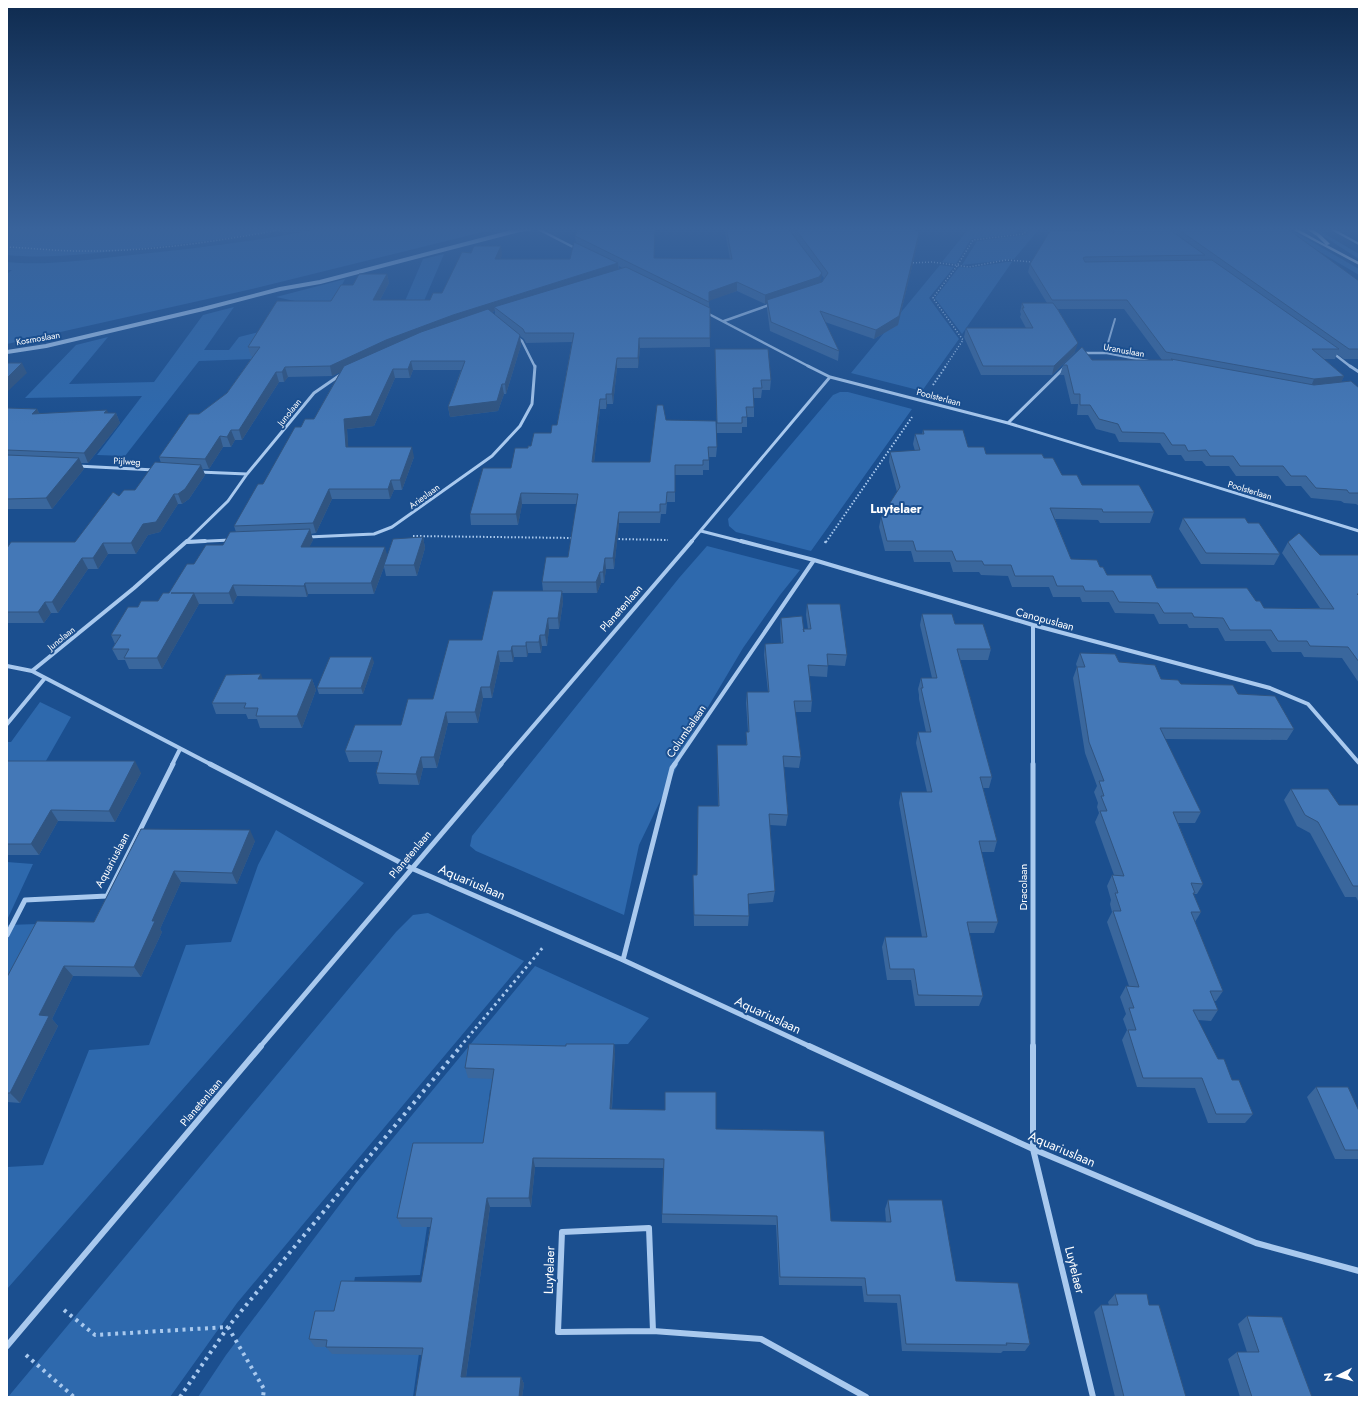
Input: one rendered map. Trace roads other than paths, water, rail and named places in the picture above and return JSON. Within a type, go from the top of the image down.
[{"type":"street","name":"Kosmoslaan","points":[[7,352],[46,346],[266,293]]},
{"type":"street","points":[[724,322],[776,303]]},
{"type":"street","name":"Poolsterlaan","points":[[703,311],[830,377],[1008,423],[1359,531]]},
{"type":"street","name":"Arieslaan","points":[[303,537],[374,534],[392,527],[492,456],[520,426],[532,404],[535,366],[522,341],[511,332]]},
{"type":"street","points":[[1327,349],[1359,372]]},
{"type":"street","name":"Uranuslaan","points":[[1077,354],[1089,352],[1105,353],[1150,361]]},
{"type":"street","points":[[1008,423],[1067,364]]},
{"type":"street","name":"Junolaan","points":[[32,671],[134,588],[186,542],[228,501],[247,474],[314,393],[337,376],[350,370]]},
{"type":"street","name":"Planetenlaan","points":[[9,1344],[411,868],[701,531],[830,377]]},
{"type":"street","name":"Pijlweg","points":[[69,465],[162,470]]},
{"type":"street","points":[[193,472],[247,474]]},
{"type":"street","name":"Canopuslaan","points":[[701,531],[814,560],[1033,625],[1270,688],[1308,704],[1359,763]]},
{"type":"street","points":[[186,542],[233,540]]},
{"type":"street","name":"Columbalaan","points":[[623,960],[672,768],[814,560]]},
{"type":"street","name":"Dracolaan","points":[[1033,625],[1033,1149]]},
{"type":"street","name":"Aquariuslaan","points":[[7,666],[32,671],[411,868],[623,960],[1033,1149],[1256,1243],[1359,1272]]},
{"type":"street","points":[[7,724],[45,678]]},
{"type":"street","name":"Aquariuslaan","points":[[7,935],[25,900],[107,896],[180,749]]},
{"type":"street","name":"Luytelaer","points":[[1033,1149],[1093,1397]]},
{"type":"street","name":"Luytelaer","points":[[653,1331],[649,1228],[562,1232],[558,1332],[653,1331],[761,1339],[866,1397]]},
{"type":"lane","points":[[1105,353],[1115,318]]},
{"type":"district","name":"Luytelaer","points":[[896,509]]}]
